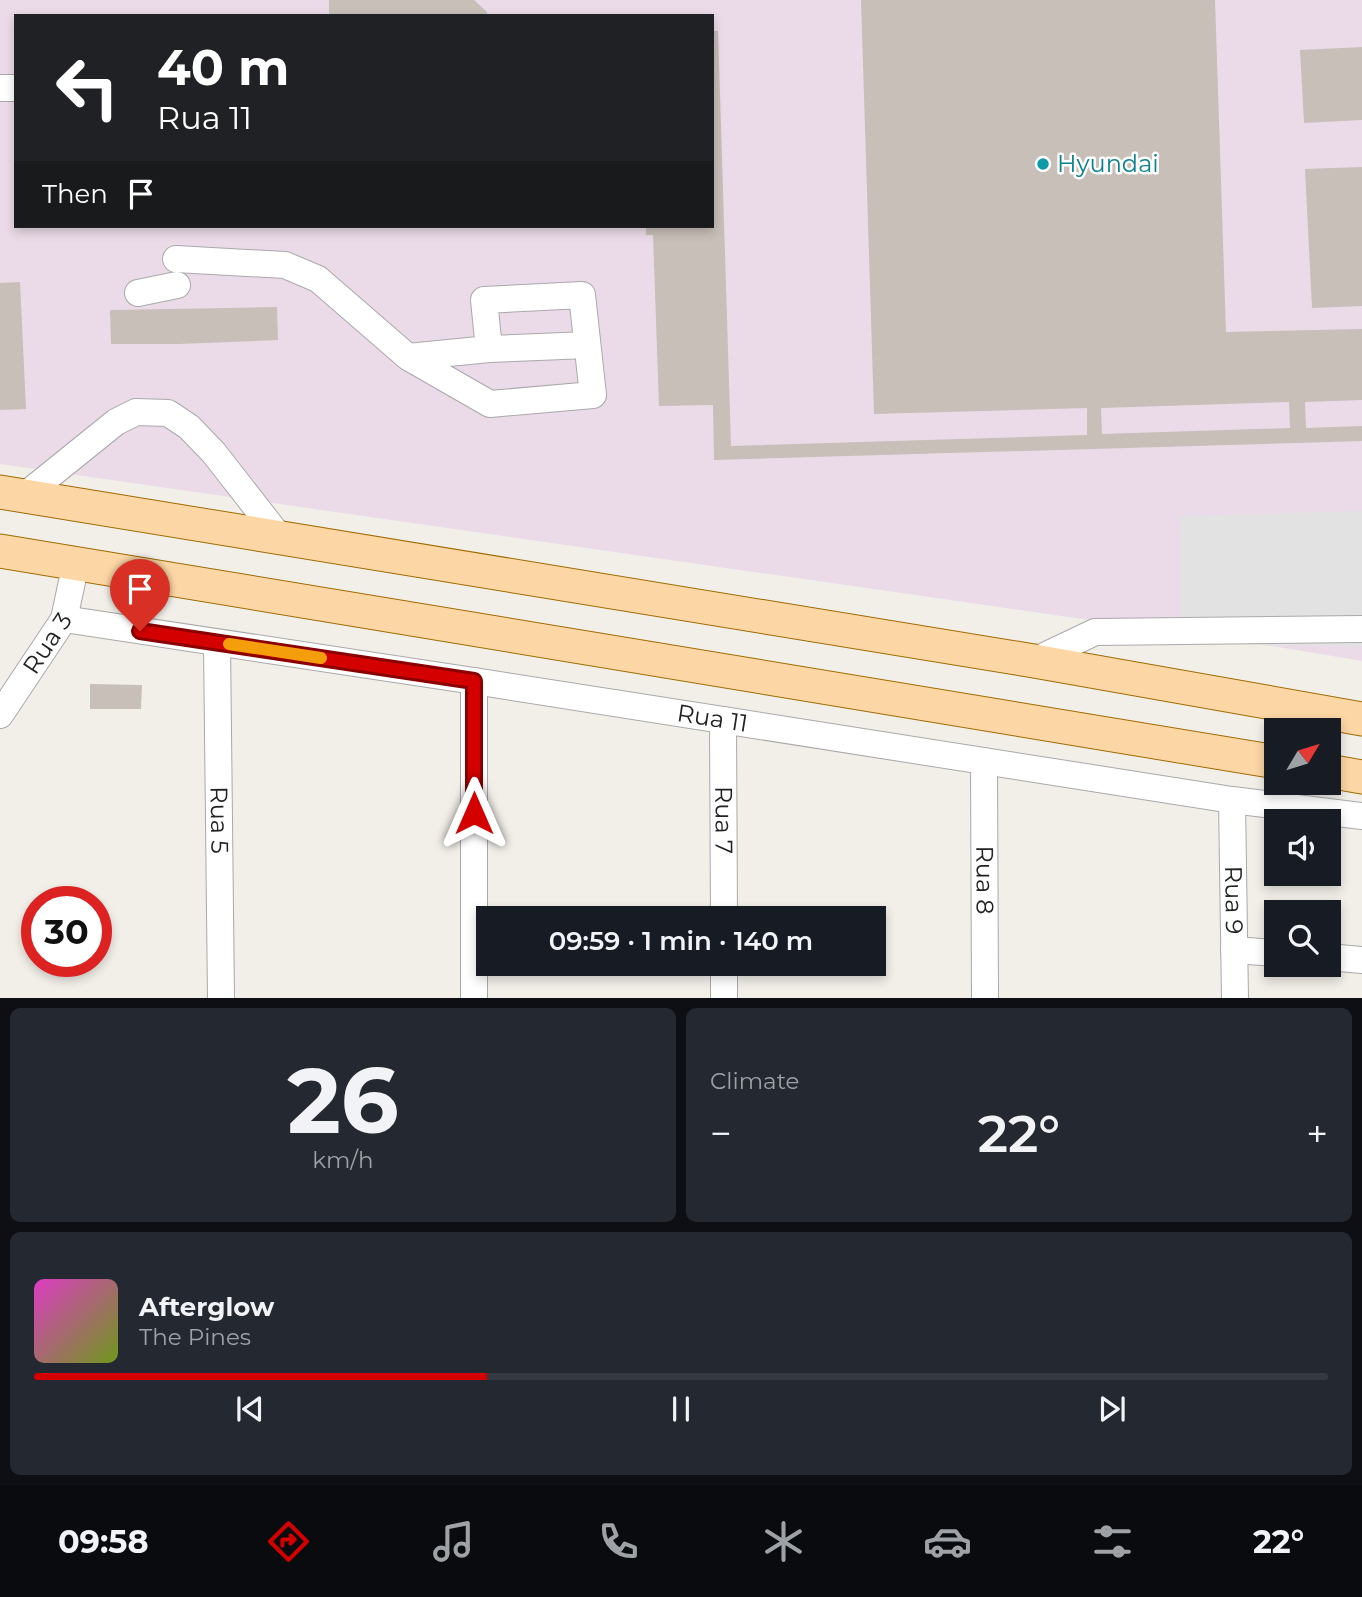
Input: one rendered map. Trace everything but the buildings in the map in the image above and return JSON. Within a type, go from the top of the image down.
[{"type":"main road","points":[[11,495],[1034,661],[1362,719]]},
{"type":"main road","points":[[0,551],[1264,760]]},
{"type":"main road","points":[[1341,773],[1362,776]]},
{"type":"street","points":[[176,259],[285,265],[318,279],[408,357],[490,404],[593,395],[582,295],[484,300],[489,349]]},
{"type":"street","points":[[138,293],[177,285]]},
{"type":"street","points":[[408,357],[489,349],[587,345]]},
{"type":"street","points":[[11,495],[116,422],[136,412],[168,413],[189,427],[214,453],[281,539]]},
{"type":"street","name":"Rua 3","points":[[0,715],[64,619],[76,563]]},
{"type":"street","name":"Rua 11","points":[[64,619],[1232,800],[1362,816]]},
{"type":"street","points":[[1034,661],[1095,632],[1362,629]]},
{"type":"street","name":"Rua 5","points":[[217,643],[220,998]]},
{"type":"street","points":[[474,681],[474,998]]},
{"type":"street","name":"Rua 7","points":[[723,720],[724,906]]},
{"type":"street","name":"Rua 8","points":[[984,761],[985,998]]},
{"type":"street","name":"Rua 9","points":[[1232,800],[1235,998]]},
{"type":"street","points":[[1234,950],[1264,952]]},
{"type":"street","points":[[1341,958],[1362,960]]},
{"type":"street","points":[[724,976],[724,998]]},
{"type":"shaded area","points":[[0,0],[1362,0],[1362,661],[0,464]]},
{"type":"shaded area","points":[[1362,511],[1362,647],[1180,643],[1181,516]]},
{"type":"slow traffic","points":[[229,644],[321,658]]},
{"type":"place","name":"Hyundai","points":[[1043,164]]},
{"type":"route","points":[[140,631],[474,681],[474,813]]}]
